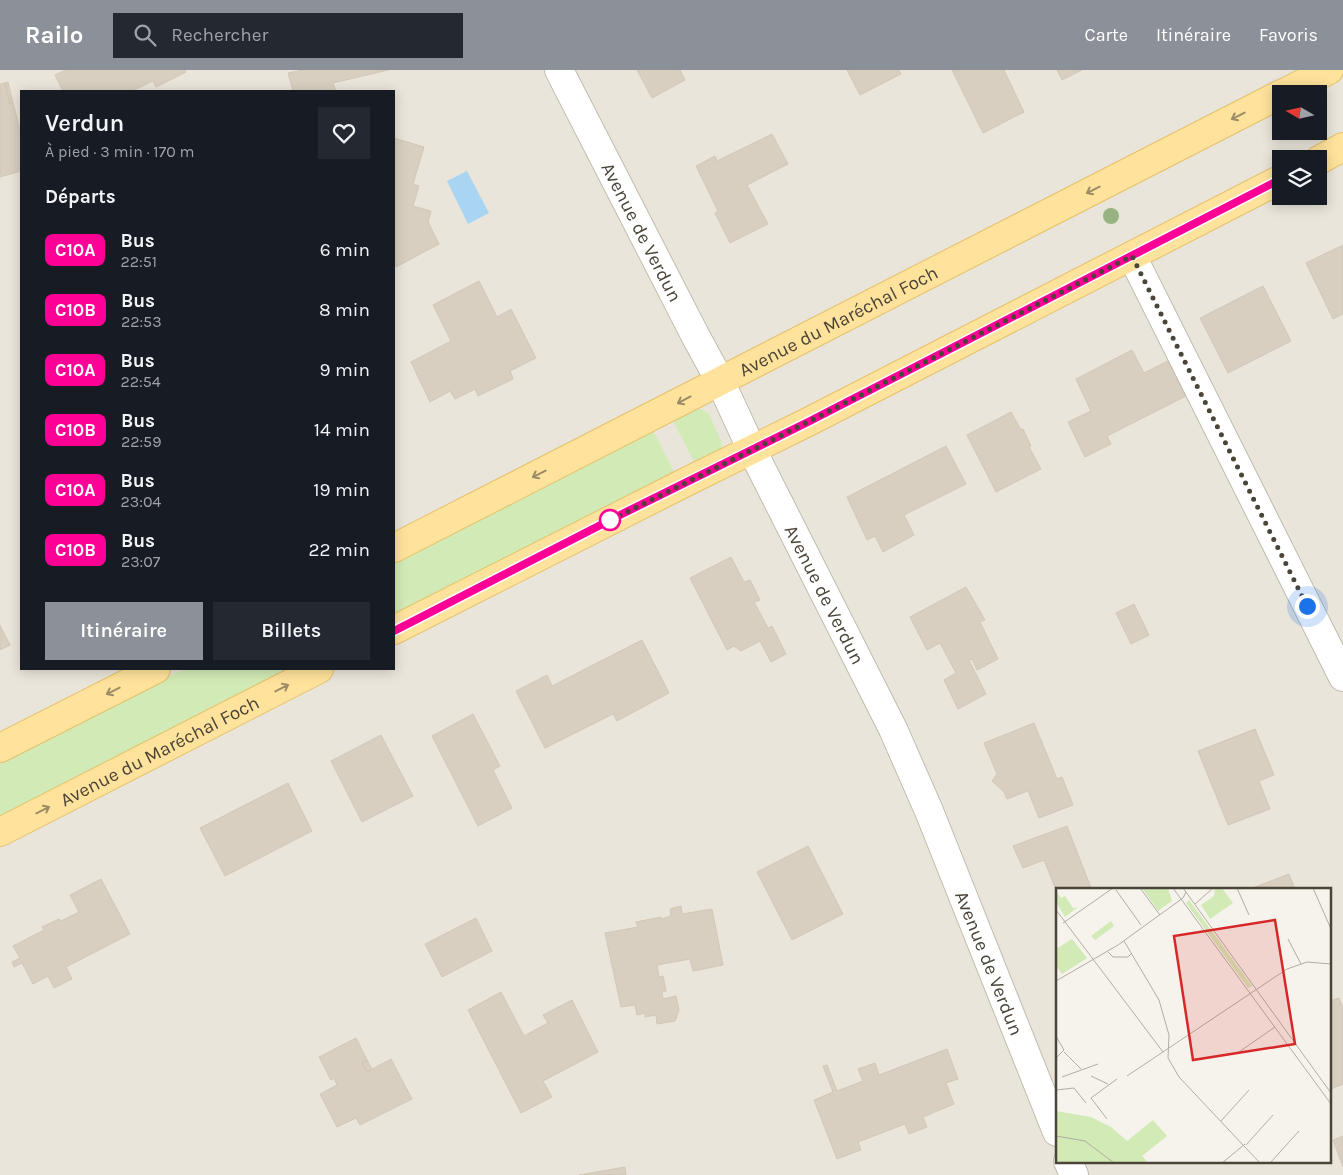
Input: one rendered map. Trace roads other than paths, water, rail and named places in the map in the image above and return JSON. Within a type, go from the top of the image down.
[{"type":"main road","name":"Avenue du Maréchal Foch","points":[[1300,85],[1329,70]]},
{"type":"main road","name":"Avenue du Maréchal Foch","points":[[395,547],[1272,99]]},
{"type":"main road","points":[[1327,156],[1343,147]]},
{"type":"main road","points":[[395,629],[611,519],[752,450],[1272,184]]},
{"type":"main road","points":[[0,748],[154,670]]},
{"type":"main road","name":"Avenue du Maréchal Foch","points":[[0,832],[317,670]]},
{"type":"street","name":"Avenue de Verdun","points":[[559,70],[720,381],[752,450],[841,624],[912,770],[1056,1130]]},
{"type":"street","points":[[1132,256],[1343,677]]},
{"type":"street","points":[[1068,1162],[1074,1175]]},
{"type":"water","points":[[467,171],[489,213],[468,224],[447,181]]}]
